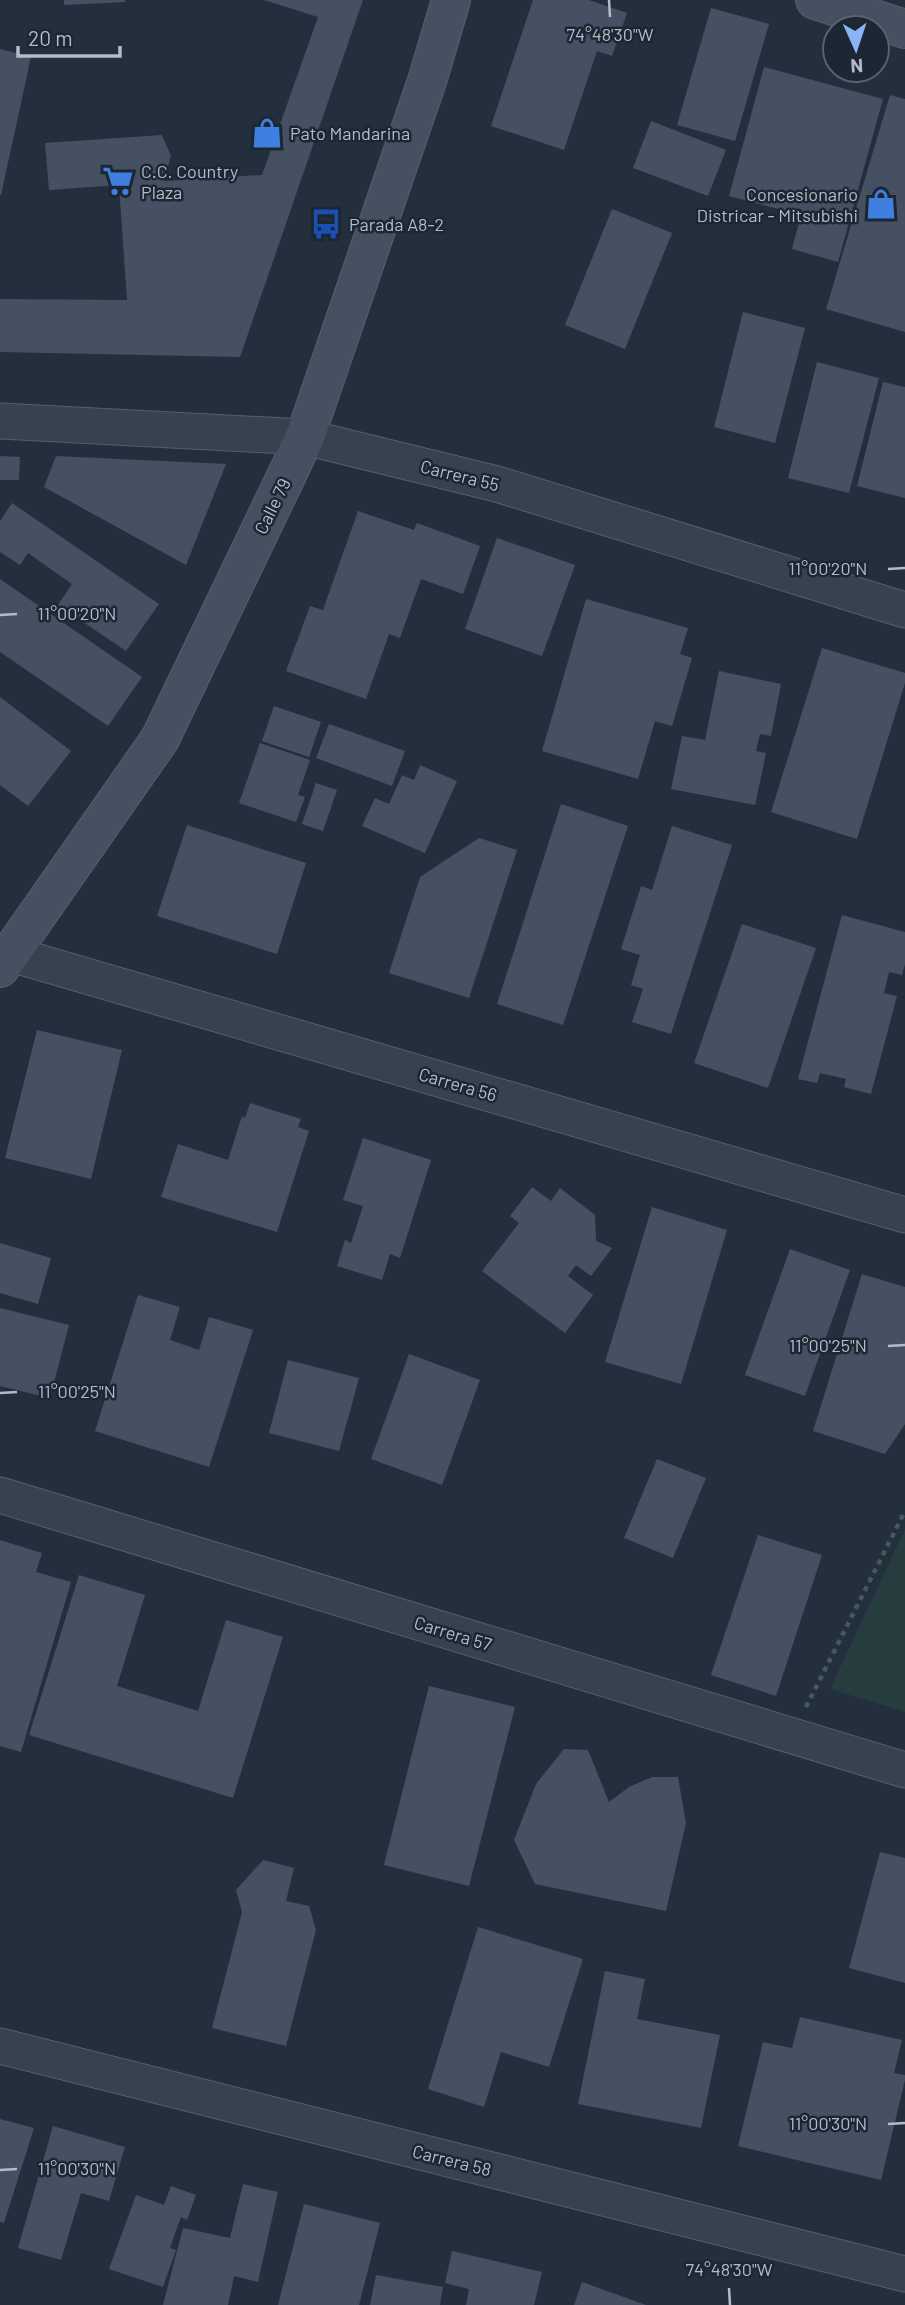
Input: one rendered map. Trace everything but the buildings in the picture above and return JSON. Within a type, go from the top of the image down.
[{"type":"street","name":"Calle 79","points":[[6,961],[160,739],[305,437],[428,78],[451,0]]},
{"type":"street","points":[[815,0],[905,29]]},
{"type":"street","name":"Carrera 55","points":[[0,421],[305,437],[497,484],[905,610]]},
{"type":"street","name":"Carrera 56","points":[[6,961],[905,1215]]},
{"type":"street","name":"Carrera 57","points":[[0,1495],[905,1770]]},
{"type":"street","name":"Carrera 58","points":[[0,2046],[905,2274]]},
{"type":"path","points":[[792,1735],[905,1511]]},
{"type":"green space","points":[[905,1529],[905,1712],[830,1689]]},
{"type":"place","name":"Pato Mandarina","points":[[267,133]]},
{"type":"place","name":"C.C. Country Plaza","points":[[118,181]]},
{"type":"place","name":"Concesionario Districar - Mitsubishi","points":[[881,204]]},
{"type":"place","name":"Parada A8-2","points":[[326,224]]}]
